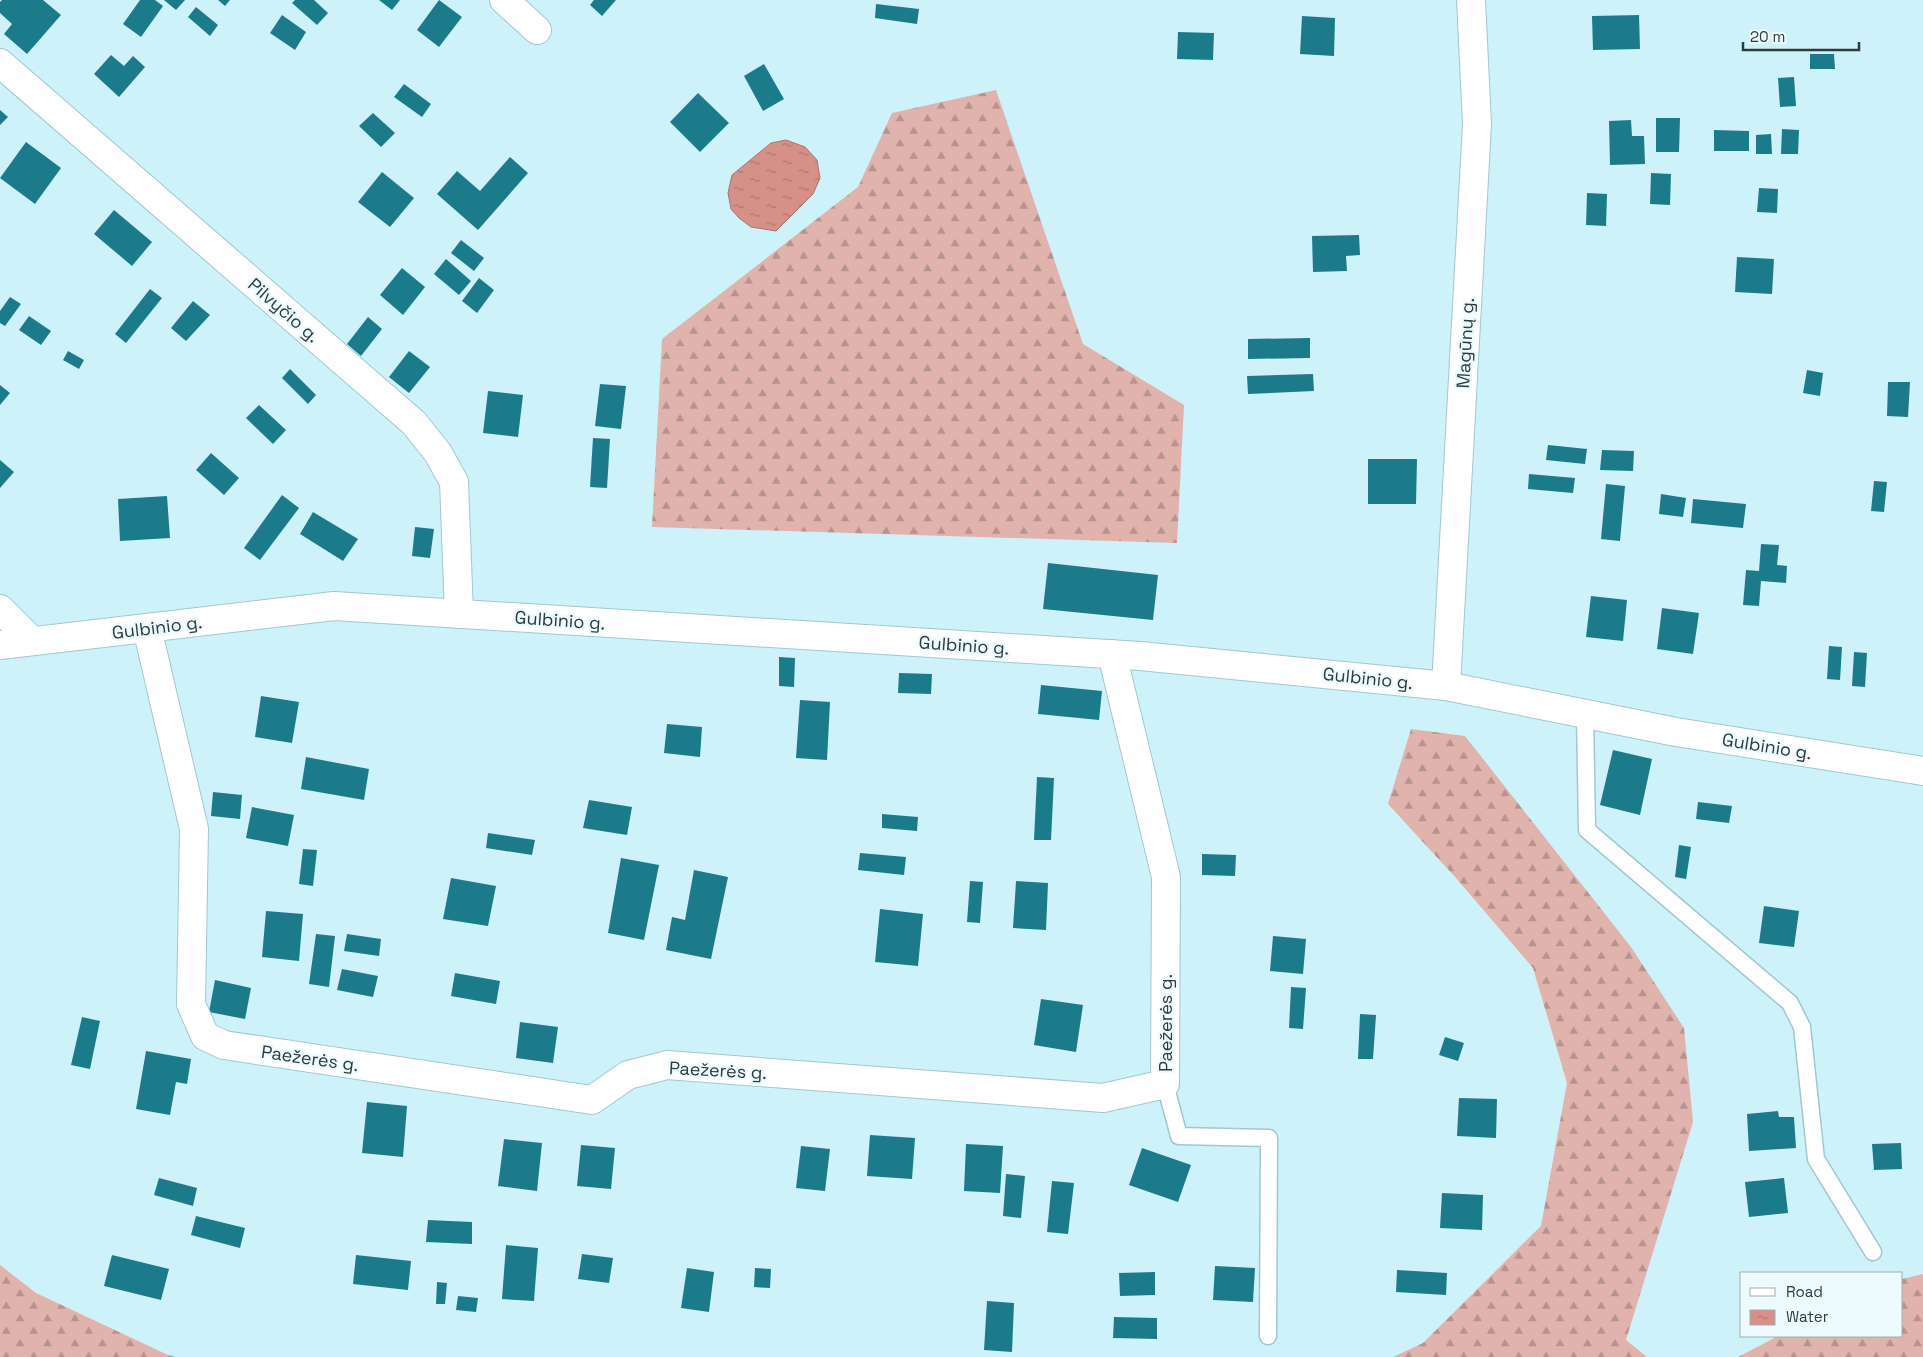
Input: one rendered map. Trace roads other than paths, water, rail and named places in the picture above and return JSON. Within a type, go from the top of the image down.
[{"type":"street","points":[[504,0],[537,30]]},
{"type":"street","name":"Magūnų g.","points":[[1446,686],[1477,124],[1471,0]]},
{"type":"street","name":"Pilvyčio g.","points":[[0,63],[414,423],[438,453],[454,482],[459,614]]},
{"type":"street","name":"Gulbinio g.","points":[[0,645],[334,606],[1112,654],[1446,686],[1676,732],[1923,771]]},
{"type":"street","points":[[0,609],[32,641]]},
{"type":"street","name":"Paežerės g.","points":[[147,628],[194,829],[191,1004],[205,1036],[224,1045],[592,1100],[628,1075],[667,1064],[1103,1098],[1165,1084],[1166,878],[1112,654]]},
{"type":"lane","points":[[1585,714],[1587,830],[1790,1003],[1802,1027],[1816,1159],[1873,1252]]},
{"type":"lane","points":[[1165,1084],[1179,1136],[1269,1138],[1268,1336]]},
{"type":"water","points":[[786,140],[805,147],[817,160],[820,178],[813,194],[776,231],[751,227],[731,209],[728,193],[732,175],[771,143]]}]
